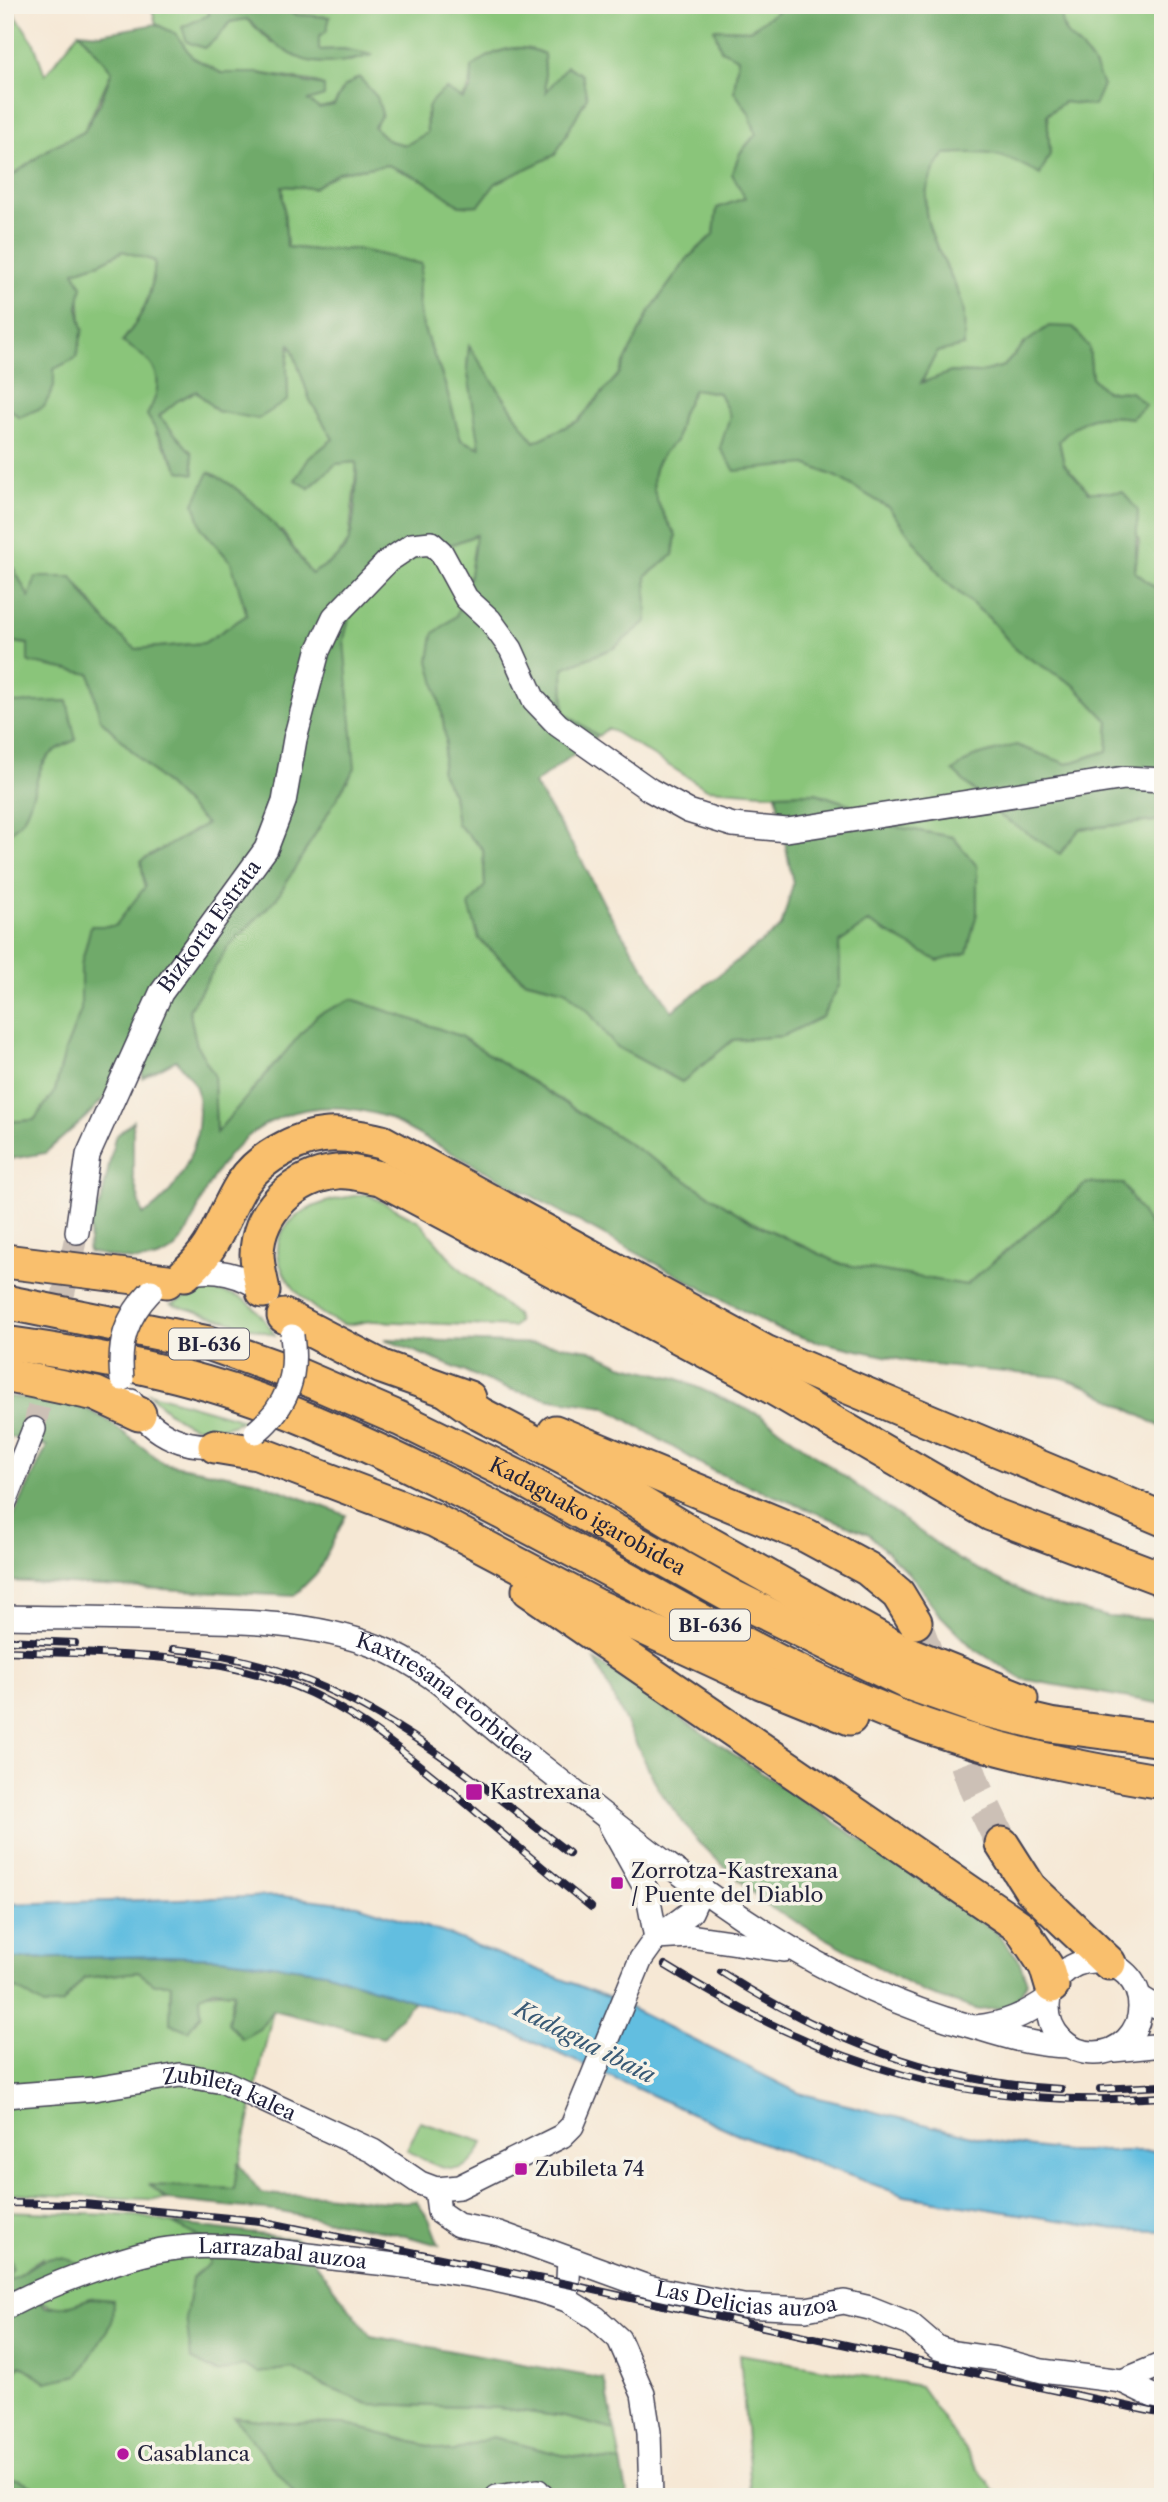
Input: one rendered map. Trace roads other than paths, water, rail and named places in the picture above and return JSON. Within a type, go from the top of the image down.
[{"type":"highway","points":[[5,1261],[168,1282],[204,1258],[243,1183],[269,1158],[303,1140],[338,1134],[382,1142],[765,1352],[1163,1519]]},
{"type":"highway","points":[[915,1622],[898,1594],[868,1569],[807,1536],[487,1404],[382,1367],[280,1315],[257,1253],[268,1216],[285,1193],[309,1179],[339,1171],[380,1178],[751,1375],[991,1514],[1163,1579]]},
{"type":"highway","name":"Kadaguako igarobidea","points":[[5,1302],[208,1343],[298,1375],[400,1419],[506,1471],[729,1595],[908,1682],[982,1709],[1050,1725],[1163,1740]]},
{"type":"highway","name":"Kadaguako igarobidea","points":[[5,1343],[168,1375],[279,1408],[422,1473],[566,1546],[764,1653],[895,1715],[975,1743],[1059,1765],[1163,1782]]},
{"type":"highway","points":[[5,1375],[96,1394],[139,1414]]},
{"type":"highway","points":[[449,1392],[480,1414],[583,1468],[697,1537],[899,1650],[1009,1695],[1064,1711],[1126,1736]]},
{"type":"highway","points":[[215,1447],[257,1453],[434,1520],[597,1606],[761,1682],[884,1730],[981,1765],[1128,1795],[1163,1790]]},
{"type":"highway","points":[[347,1489],[374,1512],[515,1581],[1020,1927],[1046,1966],[1051,1992]]},
{"type":"highway","points":[[1002,1844],[1030,1888],[1109,1963]]},
{"type":"street","name":"Bizkorta Estrata","points":[[77,1232],[88,1155],[161,993],[266,849],[285,802],[295,739],[318,651],[334,617],[388,562],[412,545],[430,543],[441,551],[466,598],[490,620],[512,649],[534,700],[558,725],[650,790],[688,811],[733,825],[787,830],[1125,778],[1163,780]]},
{"type":"street","points":[[226,1273],[280,1315],[295,1358],[293,1380],[285,1400],[272,1418],[256,1432],[236,1442],[215,1447],[193,1446],[173,1440],[154,1429],[139,1414],[122,1379],[120,1360],[125,1331],[138,1305],[168,1282],[226,1273]]},
{"type":"street","points":[[5,1502],[34,1429]]},
{"type":"street","name":"Kaxtresana etorbidea","points":[[5,1617],[242,1622],[306,1628],[380,1647],[452,1692],[496,1731],[604,1815],[791,1951],[859,1986],[952,2022],[1020,2042],[1068,2046]]},
{"type":"street","points":[[604,1815],[648,1891],[656,1938]]},
{"type":"street","points":[[436,2189],[459,2187],[562,2136],[572,2126],[641,1959],[656,1938],[691,1912],[702,1888]]},
{"type":"street","points":[[656,1938],[690,1936],[791,1951]]},
{"type":"street","points":[[1114,2050],[1126,2041],[1136,2028],[1140,1997],[1134,1982],[1123,1970],[1109,1963],[1082,1962],[1060,1975],[1051,1992],[1051,2025],[1068,2046],[1090,2053],[1163,2045]]},
{"type":"street","name":"Kaxtresana etorbidea","points":[[973,2027],[1000,2024],[1026,2014],[1051,1992]]},
{"type":"street","points":[[1140,1997],[1163,2011]]},
{"type":"street","name":"Zubileta kalea","points":[[5,2096],[94,2089],[180,2075],[224,2082],[373,2151],[420,2183],[436,2189]]},
{"type":"street","name":"Las Delicias auzoa","points":[[436,2189],[439,2212],[458,2225],[499,2233],[648,2287],[743,2306],[806,2309],[844,2302],[870,2308],[910,2324],[938,2348],[954,2353],[997,2359],[1053,2373],[1122,2381],[1163,2400]]},
{"type":"street","name":"Larrazabal auzoa","points":[[5,2308],[27,2296],[118,2263],[167,2249],[219,2245],[419,2269],[534,2288],[567,2300],[596,2318],[619,2339],[643,2394],[649,2432],[651,2497]]},
{"type":"street","points":[[567,2300],[569,2259]]},
{"type":"street","name":"Las Delicias auzoa","points":[[1122,2381],[1163,2364]]},
{"type":"street","points":[[497,2497],[538,2491],[543,2497]]},
{"type":"water","name":"Kadagua ibaia","points":[[280,1896],[358,1905],[447,1934],[610,1998],[799,2093],[1000,2143],[1066,2151],[1163,2151],[1163,2231],[1121,2230],[905,2196],[738,2134],[515,2034],[325,1972],[220,1958],[165,1956],[5,1959],[5,1904]]},
{"type":"tunnel","points":[[34,1429],[77,1232]]},
{"type":"tunnel","points":[[915,1622],[976,1790],[1002,1844]]},
{"type":"railway","points":[[5,1640],[75,1643]]},
{"type":"railway","points":[[173,1649],[232,1658],[287,1673],[338,1694],[386,1720],[432,1750],[569,1853]]},
{"type":"railway","points":[[5,1651],[151,1657],[224,1666],[316,1695],[356,1718],[393,1745],[591,1907]]},
{"type":"railway","points":[[665,1965],[726,2001],[785,2031],[843,2055],[902,2074],[962,2088],[1025,2096],[1091,2099],[1163,2097]]},
{"type":"railway","points":[[721,1972],[801,2018],[884,2053],[970,2078],[1061,2089]]},
{"type":"railway","points":[[1100,2089],[1163,2086]]},
{"type":"railway","points":[[5,2203],[84,2204],[260,2221],[567,2284],[1163,2414]]},
{"type":"place","name":"Kastrexana","points":[[474,1792]]},
{"type":"place","name":"Zorrotza-Kastrexana / Puente del Diablo","points":[[617,1883]]},
{"type":"place","name":"Zubileta 74","points":[[521,2169]]},
{"type":"place","name":"Casablanca","points":[[123,2454]]}]
